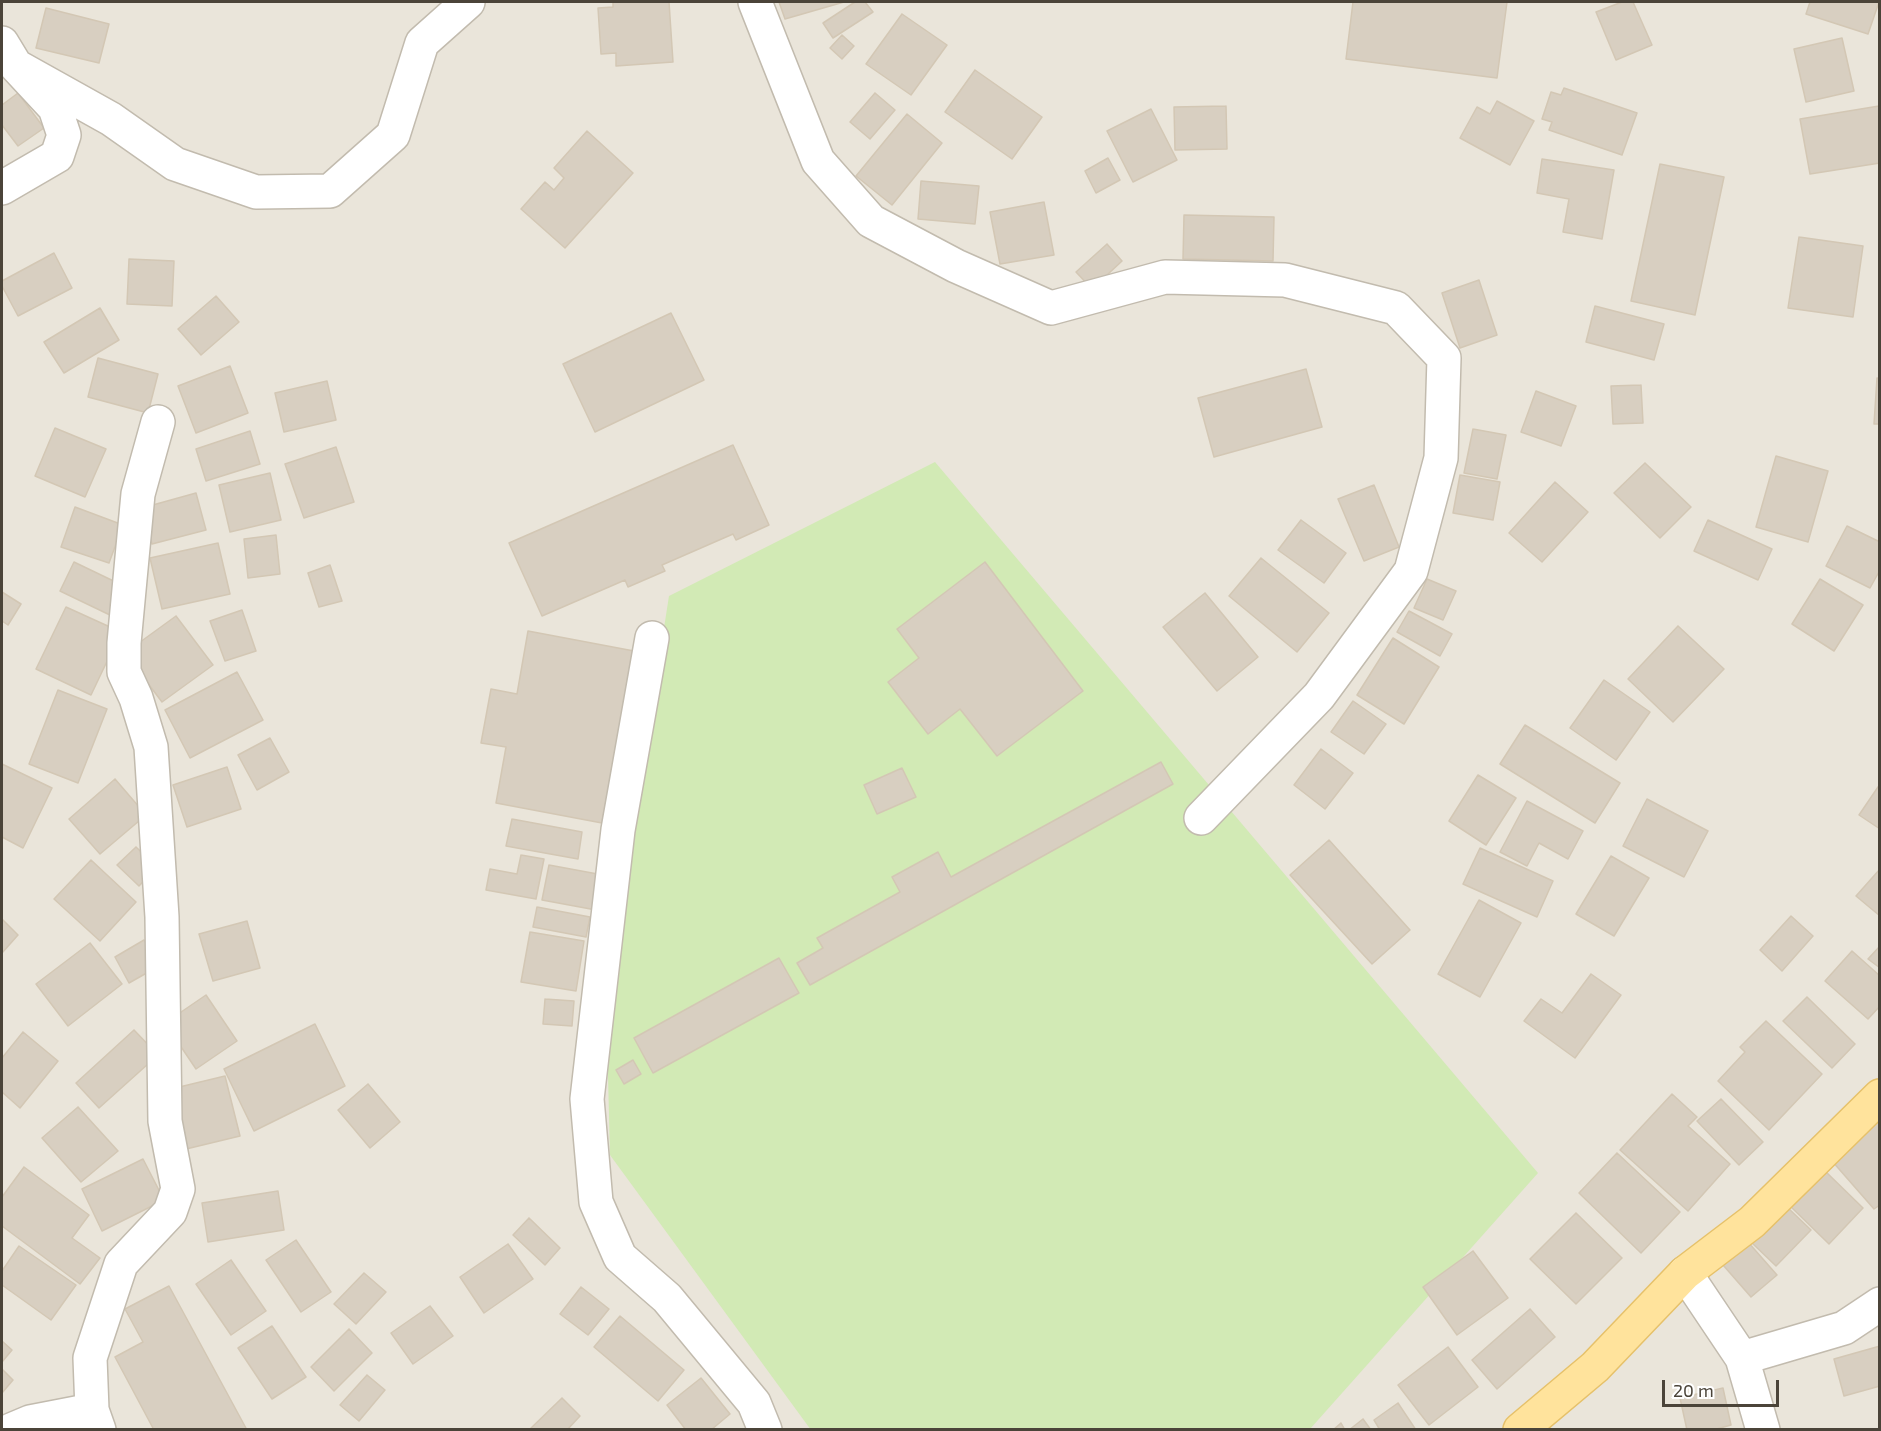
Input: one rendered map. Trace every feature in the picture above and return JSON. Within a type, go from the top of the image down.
[{"type":"main road","points":[[1520,1430],[1595,1367],[1686,1273],[1752,1222],[1880,1096]]},
{"type":"street","points":[[9,55],[111,119],[175,164],[256,192],[330,191],[393,135],[422,43],[468,2]]},
{"type":"street","points":[[755,2],[818,161],[871,220],[956,266],[1051,308],[1165,277],[1285,280],[1396,308],[1444,358],[1441,458],[1411,571],[1319,696],[1201,818]]},
{"type":"street","points":[[2,188],[57,156],[64,135],[55,108],[9,55]]},
{"type":"street","points":[[11,1430],[30,1422],[96,1420],[90,1358],[121,1264],[170,1212],[178,1189],[165,1121],[162,917],[151,747],[136,698],[124,672],[138,494],[158,422]]},
{"type":"street","points":[[652,638],[618,830],[587,1099],[596,1202],[620,1257],[674,1307],[754,1403],[765,1430]]},
{"type":"street","points":[[1686,1273],[1742,1358],[1763,1430]]},
{"type":"street","points":[[1742,1358],[1844,1328],[1880,1304]]},
{"type":"shaded area","points":[[2,2],[1879,2],[1879,1429],[2,1429]]},
{"type":"green space","points":[[935,462],[1538,1173],[1310,1429],[811,1430],[610,1155],[606,997],[669,596]]},
{"type":"building","points":[[613,2],[669,2],[673,62],[616,66],[616,53],[601,54],[598,8],[613,7]]},
{"type":"building","points":[[779,2],[844,2],[785,19]]},
{"type":"building","points":[[855,2],[865,2],[873,12],[833,38],[823,23]]},
{"type":"building","points":[[1353,2],[1507,2],[1497,78],[1346,59]]},
{"type":"building","points":[[1622,2],[1633,2],[1652,45],[1616,60],[1596,12]]},
{"type":"building","points":[[1810,2],[1879,2],[1868,34],[1806,14]]},
{"type":"building","points":[[46,8],[109,24],[99,63],[36,48]]},
{"type":"building","points":[[902,14],[947,45],[911,95],[866,64]]},
{"type":"building","points":[[842,35],[854,46],[842,59],[830,48]]},
{"type":"building","points":[[1842,38],[1854,91],[1806,102],[1794,49]]},
{"type":"building","points":[[975,70],[1042,117],[1012,159],[945,112]]},
{"type":"building","points":[[1564,88],[1637,113],[1622,155],[1549,130],[1552,122],[1542,119],[1551,92],[1561,95]]},
{"type":"building","points":[[18,93],[44,128],[18,146],[2,125],[2,105]]},
{"type":"building","points":[[875,93],[895,110],[870,139],[850,122]]},
{"type":"building","points":[[1497,101],[1534,121],[1510,165],[1460,138],[1477,107],[1490,114]]},
{"type":"building","points":[[1226,106],[1227,149],[1175,150],[1174,107]]},
{"type":"building","points":[[1879,106],[1880,163],[1810,174],[1800,119]]},
{"type":"building","points":[[1151,109],[1177,160],[1133,182],[1107,131]]},
{"type":"building","points":[[907,114],[942,143],[892,205],[856,176]]},
{"type":"building","points":[[587,131],[633,173],[565,248],[521,209],[545,182],[554,190],[564,178],[554,168]]},
{"type":"building","points":[[1108,158],[1120,180],[1096,193],[1085,171]]},
{"type":"building","points":[[1542,159],[1614,170],[1602,239],[1563,232],[1569,199],[1537,193]]},
{"type":"building","points":[[1660,164],[1724,177],[1695,315],[1631,301]]},
{"type":"building","points":[[921,181],[979,186],[975,224],[918,219]]},
{"type":"building","points":[[1044,202],[1054,255],[1000,264],[990,212]]},
{"type":"building","points":[[1184,215],[1274,217],[1273,261],[1183,259]]},
{"type":"building","points":[[1799,237],[1863,246],[1853,317],[1788,308]]},
{"type":"building","points":[[1107,244],[1122,261],[1092,289],[1076,272]]},
{"type":"building","points":[[54,253],[72,288],[18,316],[2,286],[2,281]]},
{"type":"building","points":[[129,259],[174,261],[172,306],[127,304]]},
{"type":"building","points":[[1479,280],[1497,335],[1460,348],[1442,293]]},
{"type":"building","points":[[216,296],[239,322],[201,355],[178,329]]},
{"type":"building","points":[[1595,306],[1664,324],[1654,360],[1586,342]]},
{"type":"building","points":[[100,308],[119,340],[64,373],[44,342]]},
{"type":"building","points":[[671,313],[704,380],[595,432],[563,364]]},
{"type":"building","points":[[98,358],[158,374],[148,413],[88,397]]},
{"type":"building","points":[[230,366],[248,413],[196,433],[178,386]]},
{"type":"building","points":[[1306,369],[1322,427],[1214,457],[1198,398]]},
{"type":"building","points":[[1877,378],[1880,379],[1880,424],[1874,424]]},
{"type":"building","points":[[327,381],[336,420],[284,432],[275,393]]},
{"type":"building","points":[[1641,385],[1643,423],[1613,424],[1611,386]]},
{"type":"building","points":[[1536,391],[1576,406],[1561,446],[1521,432]]},
{"type":"building","points":[[55,428],[106,449],[85,497],[35,476]]},
{"type":"building","points":[[1473,429],[1506,435],[1497,479],[1464,473]]},
{"type":"building","points":[[250,431],[260,464],[206,481],[196,449]]},
{"type":"building","points":[[733,445],[769,525],[736,540],[733,534],[662,565],[665,571],[628,587],[625,580],[542,616],[509,543]]},
{"type":"building","points":[[336,447],[354,502],[304,518],[285,464]]},
{"type":"building","points":[[1776,456],[1828,471],[1808,542],[1756,527]]},
{"type":"building","points":[[1645,463],[1691,507],[1660,538],[1614,493]]},
{"type":"building","points":[[270,473],[281,520],[230,532],[219,485]]},
{"type":"building","points":[[1460,475],[1500,482],[1493,520],[1453,513]]},
{"type":"building","points":[[1555,482],[1588,512],[1542,562],[1509,533]]},
{"type":"building","points":[[1374,485],[1399,547],[1364,561],[1338,499]]},
{"type":"building","points":[[196,493],[206,530],[152,544],[142,508]]},
{"type":"building","points":[[75,507],[123,525],[109,563],[61,547]]},
{"type":"building","points":[[1301,520],[1346,553],[1324,583],[1278,550]]},
{"type":"building","points":[[1708,520],[1772,549],[1758,580],[1694,551]]},
{"type":"building","points":[[1847,526],[1880,542],[1880,570],[1870,588],[1826,566]]},
{"type":"building","points":[[276,535],[280,574],[248,578],[244,539]]},
{"type":"building","points":[[218,543],[230,594],[162,609],[150,558]]},
{"type":"building","points":[[1261,558],[1329,613],[1297,652],[1229,596]]},
{"type":"building","points":[[74,562],[126,587],[112,616],[60,591]]},
{"type":"building","points":[[985,562],[1083,691],[997,756],[960,709],[928,734],[888,682],[919,658],[897,629]]},
{"type":"building","points":[[330,565],[342,601],[319,607],[308,573]]},
{"type":"building","points":[[1427,579],[1456,591],[1443,620],[1414,608]]},
{"type":"building","points":[[1820,579],[1863,605],[1834,651],[1792,624]]},
{"type":"building","points":[[2,592],[21,604],[8,625],[2,621]]},
{"type":"building","points":[[1205,593],[1258,657],[1217,691],[1163,627]]},
{"type":"building","points":[[66,607],[121,632],[91,695],[36,669]]},
{"type":"building","points":[[242,610],[256,651],[225,661],[210,621]]},
{"type":"building","points":[[1409,611],[1452,634],[1440,656],[1397,632]]},
{"type":"building","points":[[176,616],[213,665],[162,702],[125,653]]},
{"type":"building","points":[[1678,626],[1724,669],[1673,722],[1628,679]]},
{"type":"building","points":[[528,631],[634,651],[602,823],[496,803],[506,747],[481,743],[491,689],[517,694]]},
{"type":"building","points":[[1393,638],[1439,667],[1404,724],[1357,695]]},
{"type":"building","points":[[237,672],[263,720],[190,758],[165,710]]},
{"type":"building","points":[[1604,680],[1650,712],[1616,760],[1570,728]]},
{"type":"building","points":[[58,690],[107,709],[78,783],[29,764]]},
{"type":"building","points":[[1353,701],[1386,724],[1364,754],[1331,732]]},
{"type":"building","points":[[1525,725],[1620,783],[1595,823],[1500,764]]},
{"type":"building","points":[[270,738],[289,772],[257,790],[238,755]]},
{"type":"building","points":[[1321,749],[1353,773],[1325,809],[1294,785]]},
{"type":"building","points":[[1161,762],[1173,784],[810,985],[797,963],[823,948],[817,938],[900,892],[892,877],[938,852],[951,877]]},
{"type":"building","points":[[2,764],[52,788],[23,848],[2,837]]},
{"type":"building","points":[[227,767],[241,809],[187,827],[173,785]]},
{"type":"building","points":[[902,768],[916,797],[877,814],[864,785]]},
{"type":"building","points":[[1478,775],[1516,798],[1486,845],[1449,821]]},
{"type":"building","points":[[115,779],[146,815],[100,854],[69,819]]},
{"type":"building","points":[[1880,787],[1880,829],[1859,815]]},
{"type":"building","points":[[1647,799],[1708,831],[1684,877],[1623,846]]},
{"type":"building","points":[[1527,801],[1583,831],[1568,859],[1539,843],[1527,866],[1500,852]]},
{"type":"building","points":[[512,819],[582,832],[578,859],[506,846]]},
{"type":"building","points":[[1329,840],[1410,930],[1372,964],[1290,875]]},
{"type":"building","points":[[136,847],[157,867],[139,886],[117,865]]},
{"type":"building","points":[[1480,848],[1553,881],[1537,917],[1463,884]]},
{"type":"building","points":[[521,855],[544,859],[536,899],[486,890],[490,869],[517,874]]},
{"type":"building","points":[[1611,856],[1649,878],[1614,936],[1576,914]]},
{"type":"building","points":[[91,860],[136,902],[100,941],[54,899]]},
{"type":"building","points":[[549,865],[603,875],[596,910],[542,900]]},
{"type":"building","points":[[1880,869],[1880,916],[1856,896]]},
{"type":"building","points":[[1479,900],[1521,923],[1480,997],[1438,974]]},
{"type":"building","points":[[537,907],[590,917],[586,937],[533,927]]},
{"type":"building","points":[[1791,916],[1813,936],[1782,971],[1760,950]]},
{"type":"building","points":[[2,919],[18,935],[2,953]]},
{"type":"building","points":[[247,921],[260,968],[213,981],[199,934]]},
{"type":"building","points":[[530,932],[584,941],[576,991],[521,982]]},
{"type":"building","points":[[144,940],[159,966],[129,983],[115,957]]},
{"type":"building","points":[[90,943],[122,984],[68,1026],[36,984]]},
{"type":"building","points":[[1880,946],[1880,968],[1868,959]]},
{"type":"building","points":[[1852,951],[1880,976],[1880,1006],[1868,1019],[1825,981]]},
{"type":"building","points":[[779,958],[799,993],[653,1073],[634,1038]]},
{"type":"building","points":[[1591,974],[1621,995],[1575,1058],[1524,1021],[1541,999],[1562,1013]]},
{"type":"building","points":[[206,995],[237,1041],[196,1069],[165,1023]]},
{"type":"building","points":[[1807,997],[1855,1044],[1832,1068],[1783,1021]]},
{"type":"building","points":[[545,999],[574,1001],[572,1026],[543,1024]]},
{"type":"building","points":[[1766,1021],[1822,1074],[1769,1130],[1718,1081],[1745,1052],[1740,1047]]},
{"type":"building","points":[[315,1024],[345,1086],[254,1131],[224,1069]]},
{"type":"building","points":[[134,1030],[158,1055],[99,1108],[76,1083]]},
{"type":"building","points":[[23,1032],[58,1061],[20,1108],[2,1092],[2,1058]]},
{"type":"building","points":[[633,1060],[641,1074],[624,1084],[616,1070]]},
{"type":"building","points":[[225,1076],[240,1136],[182,1150],[167,1090]]},
{"type":"building","points":[[368,1084],[400,1122],[370,1148],[338,1110]]},
{"type":"building","points":[[1672,1094],[1697,1117],[1688,1126],[1730,1164],[1688,1211],[1620,1150]]},
{"type":"building","points":[[1721,1099],[1763,1142],[1739,1165],[1697,1121]]},
{"type":"building","points":[[78,1107],[118,1151],[81,1182],[42,1138]]},
{"type":"building","points":[[1880,1119],[1880,1205],[1874,1209],[1832,1161]]},
{"type":"building","points":[[1617,1153],[1680,1212],[1641,1253],[1579,1193]]},
{"type":"building","points":[[143,1159],[164,1200],[102,1231],[82,1189]]},
{"type":"building","points":[[24,1167],[89,1215],[72,1238],[100,1258],[80,1284],[2,1226],[2,1197]]},
{"type":"building","points":[[1823,1169],[1863,1208],[1829,1244],[1788,1204]]},
{"type":"building","points":[[278,1191],[284,1230],[208,1242],[202,1203]]},
{"type":"building","points":[[1786,1206],[1811,1230],[1776,1266],[1751,1242]]},
{"type":"building","points":[[1576,1213],[1622,1258],[1576,1304],[1530,1259]]},
{"type":"building","points":[[529,1218],[560,1248],[545,1265],[513,1235]]},
{"type":"building","points":[[296,1240],[331,1292],[301,1312],[266,1260]]},
{"type":"building","points":[[1748,1242],[1777,1275],[1751,1297],[1723,1265]]},
{"type":"building","points":[[508,1244],[533,1279],[484,1313],[460,1277]]},
{"type":"building","points":[[19,1246],[76,1285],[51,1320],[2,1285],[2,1271]]},
{"type":"building","points":[[1473,1251],[1508,1298],[1457,1335],[1423,1287]]},
{"type":"building","points":[[231,1260],[266,1311],[231,1335],[196,1284]]},
{"type":"building","points":[[364,1273],[386,1292],[356,1324],[334,1304]]},
{"type":"building","points":[[169,1286],[247,1430],[154,1430],[115,1357],[143,1342],[125,1309]]},
{"type":"building","points":[[581,1287],[609,1309],[588,1335],[560,1314]]},
{"type":"building","points":[[430,1306],[453,1336],[413,1364],[391,1333]]},
{"type":"building","points":[[1530,1309],[1555,1337],[1497,1389],[1472,1360]]},
{"type":"building","points":[[620,1316],[684,1370],[658,1401],[594,1347]]},
{"type":"building","points":[[272,1326],[306,1377],[272,1399],[238,1348]]},
{"type":"building","points":[[349,1329],[372,1353],[334,1391],[311,1367]]},
{"type":"building","points":[[2,1341],[12,1350],[2,1362]]},
{"type":"building","points":[[1880,1346],[1880,1386],[1844,1396],[1834,1359]]},
{"type":"building","points":[[1448,1347],[1478,1387],[1429,1425],[1398,1385]]},
{"type":"building","points":[[2,1369],[13,1380],[2,1393]]},
{"type":"building","points":[[367,1375],[385,1390],[359,1421],[340,1405]]},
{"type":"building","points":[[701,1378],[730,1414],[711,1430],[686,1430],[667,1405]]},
{"type":"building","points":[[1723,1388],[1731,1425],[1713,1430],[1687,1430],[1680,1398]]},
{"type":"building","points":[[562,1398],[580,1416],[567,1430],[529,1430]]},
{"type":"building","points":[[1398,1403],[1416,1430],[1380,1430],[1374,1420]]},
{"type":"building","points":[[1363,1419],[1371,1430],[1349,1430]]},
{"type":"building","points":[[1341,1423],[1345,1430],[1333,1430]]}]
